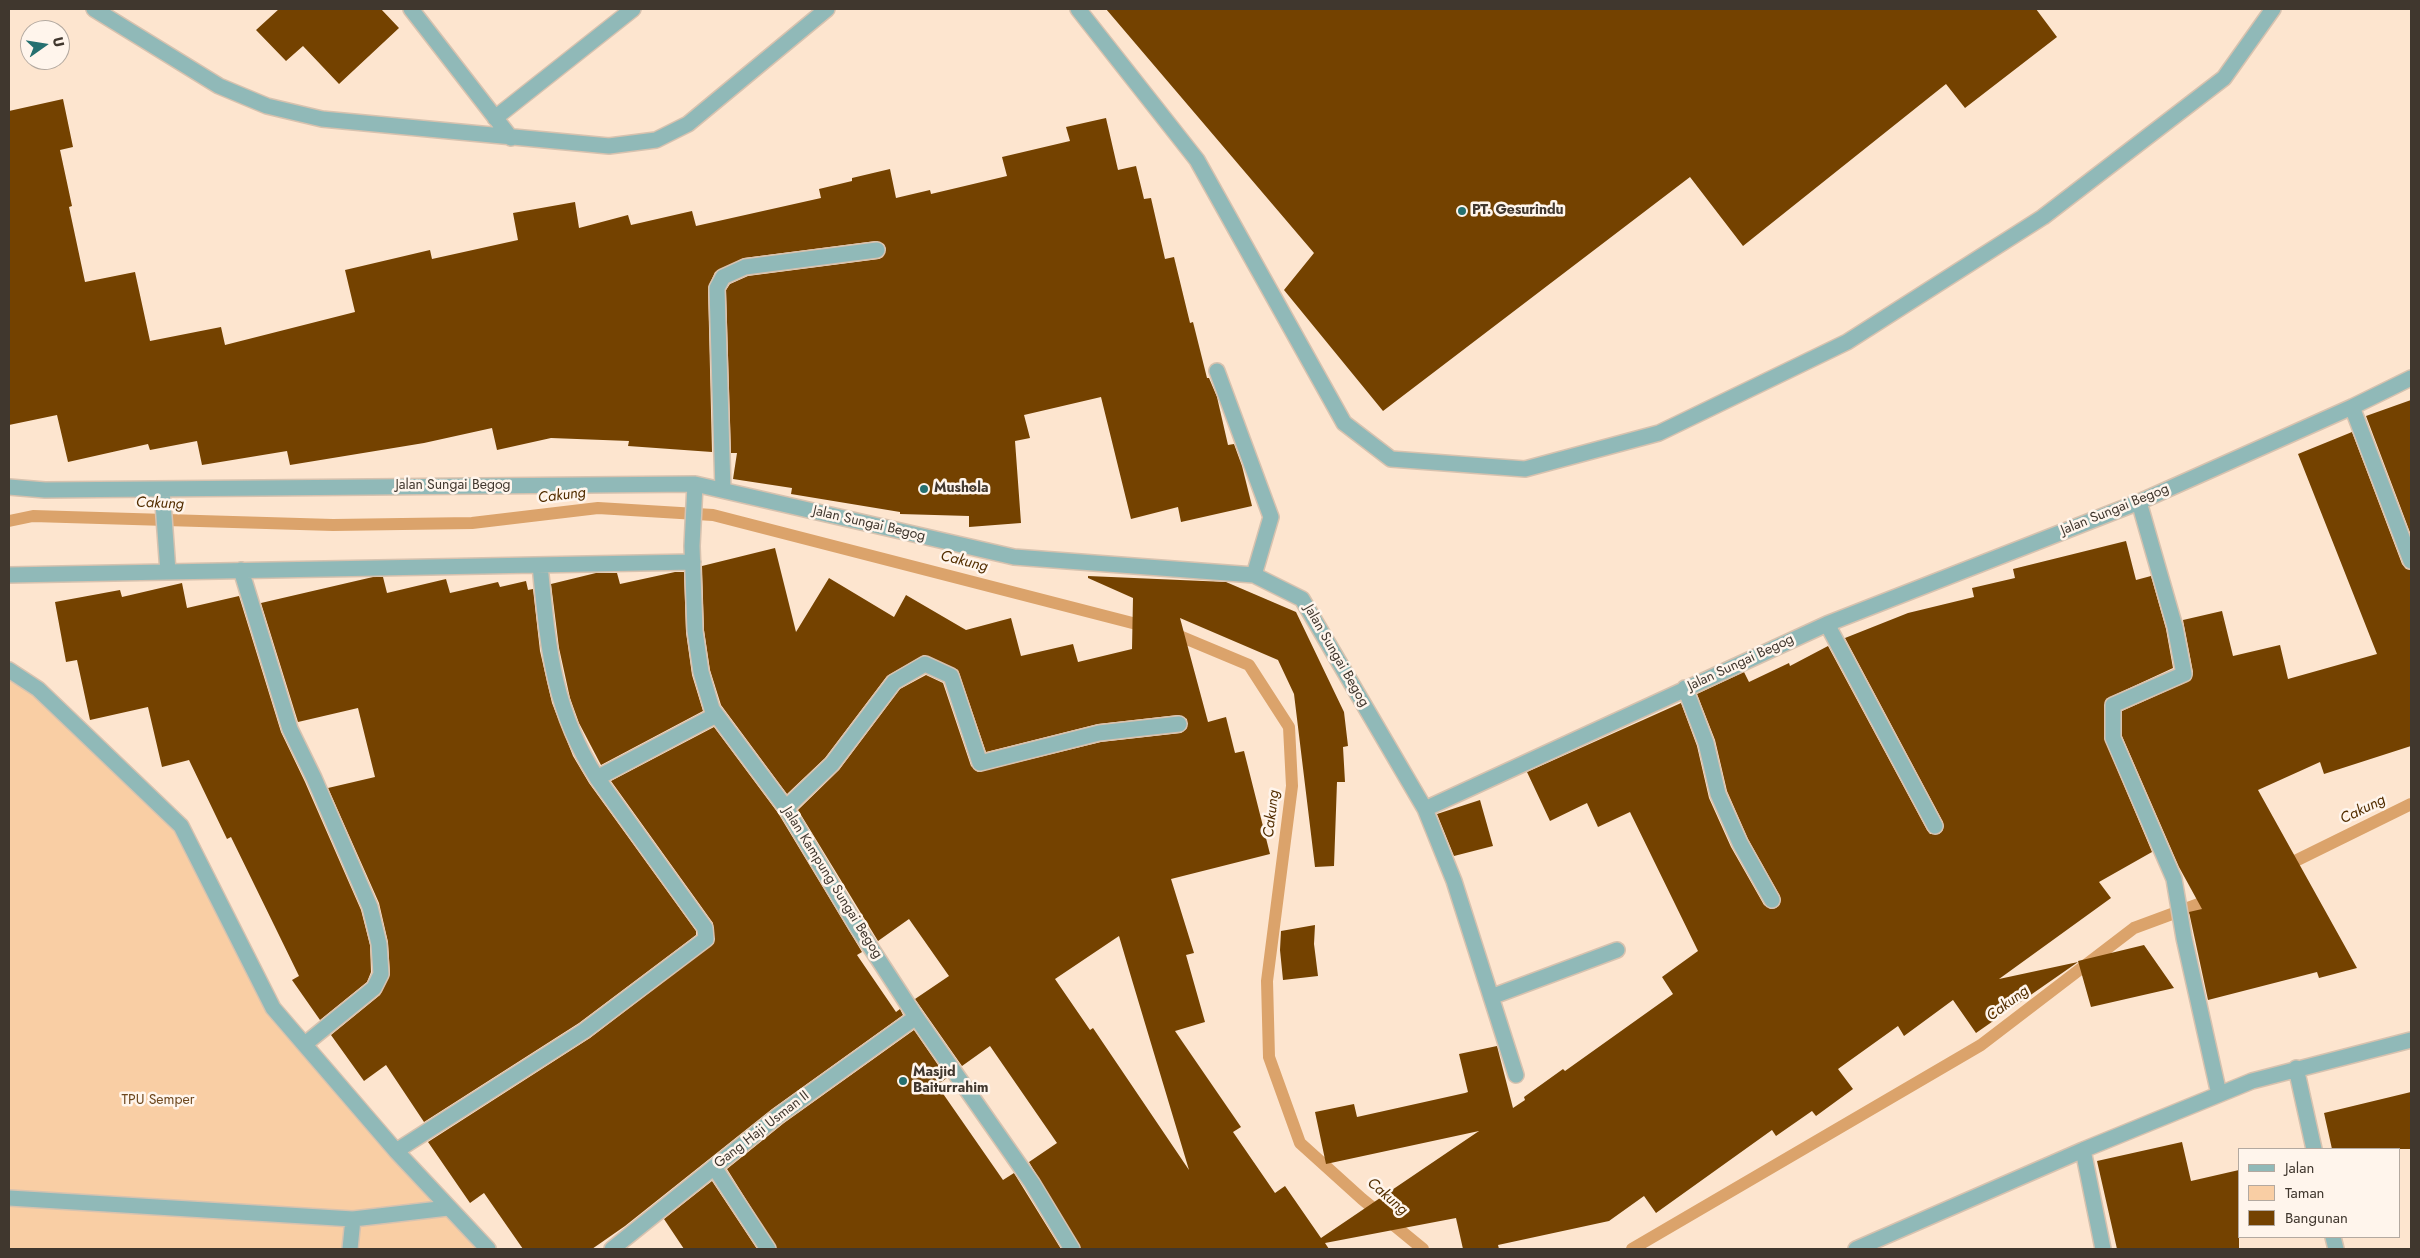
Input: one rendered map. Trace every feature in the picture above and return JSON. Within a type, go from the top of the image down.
[{"type":"street","points":[[94,9],[219,86],[267,106],[322,120],[610,146],[656,140],[688,124],[827,9]]},
{"type":"street","points":[[411,9],[511,138]]},
{"type":"street","points":[[495,118],[633,9]]},
{"type":"street","points":[[1078,9],[1197,160],[1344,422],[1391,459],[1525,469],[1659,433],[1847,342],[2043,217],[2224,78],[2273,9]]},
{"type":"street","points":[[723,490],[717,288],[723,277],[744,267],[876,250]]},
{"type":"street","points":[[1216,371],[1271,517],[1254,575]]},
{"type":"street","name":"Jalan Sungai Begog","points":[[9,487],[45,490],[723,490],[1014,557],[1254,575],[1302,599],[1425,810],[1685,688],[1827,624],[2139,502],[2352,407],[2411,378]]},
{"type":"street","points":[[2352,407],[2411,561]]},
{"type":"street","points":[[162,489],[168,564]]},
{"type":"street","name":"Jalan Kampung Sungai Begog","points":[[694,489],[692,546],[695,631],[706,691],[716,715],[786,808],[856,925],[916,1017],[1032,1184],[1072,1249]]},
{"type":"street","points":[[2139,502],[2175,627],[2184,674],[2112,705],[2113,738],[2174,879],[2184,938],[2220,1094]]},
{"type":"street","points":[[9,575],[168,564],[241,570],[693,562]]},
{"type":"street","points":[[396,1151],[584,1031],[706,939],[705,928],[597,778],[571,731],[562,705],[547,631],[540,565]]},
{"type":"street","points":[[241,570],[290,729],[314,778],[370,907],[380,944],[381,974],[374,988],[305,1044]]},
{"type":"street","points":[[1827,624],[1935,826]]},
{"type":"street","points":[[786,808],[832,764],[894,682],[925,664],[951,676],[980,763],[1099,733],[1179,724]]},
{"type":"street","points":[[9,670],[38,689],[181,826],[273,1008],[396,1151],[488,1249]]},
{"type":"street","points":[[1685,688],[1706,743],[1718,794],[1740,843],[1772,900]]},
{"type":"street","points":[[597,778],[716,715]]},
{"type":"street","points":[[1425,810],[1454,881],[1516,1075]]},
{"type":"street","points":[[1492,996],[1617,950]]},
{"type":"street","name":"Gang Haji Usman II","points":[[612,1249],[778,1116],[916,1017]]},
{"type":"street","points":[[1860,1248],[2082,1150],[2252,1081],[2296,1068],[2411,1040]]},
{"type":"street","points":[[2296,1068],[2314,1148]]},
{"type":"street","points":[[2082,1150],[2104,1249]]},
{"type":"street","points":[[714,1167],[768,1249]]},
{"type":"street","points":[[9,1198],[352,1219],[448,1208]]},
{"type":"street","points":[[350,1249],[352,1219]]},
{"type":"green space","name":"TPU Semper","points":[[9,670],[181,826],[273,1008],[489,1249],[9,1249]]},
{"type":"building","points":[[279,9],[381,9],[399,28],[339,84],[303,46],[286,61],[256,30]]},
{"type":"building","name":"PT. Gesurindu","points":[[1106,9],[2036,9],[2057,37],[1965,108],[1946,84],[1743,246],[1690,177],[1383,411],[1284,290],[1314,253]]},
{"type":"building","points":[[63,99],[73,147],[60,150],[72,206],[69,207],[85,282],[135,272],[150,341],[221,327],[225,345],[355,312],[345,270],[430,250],[432,259],[518,240],[513,213],[575,202],[579,228],[628,215],[631,225],[692,211],[696,226],[821,198],[819,189],[852,181],[852,178],[890,169],[896,198],[930,190],[931,194],[1007,176],[1002,157],[1070,141],[1066,127],[1106,118],[1118,170],[1136,166],[1144,199],[1151,198],[1165,259],[1174,257],[1190,323],[1193,322],[1207,378],[1209,378],[1217,397],[1228,445],[1234,444],[1242,466],[1252,506],[1181,522],[1178,507],[1131,519],[1101,397],[1024,415],[1030,438],[1015,441],[1021,523],[969,527],[969,516],[900,514],[900,512],[791,494],[792,488],[733,479],[737,453],[731,453],[726,290],[730,284],[748,276],[879,259],[883,257],[886,249],[884,244],[876,241],[744,258],[715,272],[708,288],[712,452],[628,446],[629,441],[551,438],[497,450],[492,428],[424,443],[290,465],[287,451],[202,465],[197,441],[150,450],[148,444],[68,462],[57,415],[9,425],[9,111]]},
{"type":"building","points":[[2411,400],[2411,535],[2366,416]]},
{"type":"building","points":[[2352,432],[2402,564],[2406,569],[2411,570],[2411,746],[2324,774],[2320,762],[2258,790],[2357,968],[2319,978],[2317,972],[2208,1000],[2189,912],[2202,909],[2179,867],[2122,736],[2122,711],[2191,680],[2193,672],[2183,620],[2222,611],[2233,656],[2280,645],[2288,679],[2377,654],[2298,454]]},
{"type":"building","points":[[2126,541],[2136,580],[2151,576],[2166,629],[2173,668],[2106,699],[2104,738],[2152,852],[2099,882],[2111,898],[1999,979],[2078,962],[1976,1033],[1953,1000],[1904,1036],[1898,1026],[1838,1069],[1853,1089],[1816,1116],[1812,1111],[1776,1136],[1772,1130],[1656,1213],[1644,1196],[1609,1221],[1498,1245],[1499,1249],[1463,1249],[1456,1218],[1325,1243],[1329,1249],[1081,1249],[1029,1162],[1057,1143],[990,1046],[962,1066],[915,999],[949,976],[909,919],[878,941],[798,810],[839,770],[900,689],[926,675],[943,683],[971,766],[978,772],[1101,742],[1181,733],[1187,728],[1187,719],[1178,715],[1098,724],[986,752],[958,670],[924,655],[887,676],[825,758],[787,794],[721,705],[710,670],[704,630],[702,566],[775,548],[796,632],[829,578],[894,617],[906,595],[966,630],[1011,618],[1021,656],[1073,644],[1078,662],[1132,649],[1133,598],[1088,578],[1088,576],[1226,582],[1296,612],[1344,712],[1348,746],[1343,747],[1345,782],[1337,782],[1334,866],[1315,867],[1294,694],[1278,660],[1180,618],[1208,722],[1226,717],[1235,753],[1244,751],[1270,854],[1171,879],[1194,953],[1186,955],[1205,1022],[1175,1031],[1241,1127],[1233,1132],[1275,1193],[1285,1186],[1321,1238],[1479,1131],[1326,1164],[1315,1112],[1354,1104],[1357,1117],[1468,1092],[1459,1054],[1497,1046],[1513,1108],[1525,1100],[1524,1097],[1563,1069],[1565,1071],[1673,994],[1662,977],[1698,951],[1630,812],[1598,827],[1587,803],[1550,821],[1527,772],[1681,703],[1697,746],[1709,798],[1731,847],[1764,905],[1771,909],[1776,908],[1780,904],[1780,896],[1748,839],[1727,791],[1715,740],[1697,694],[1744,672],[1749,682],[1789,663],[1790,666],[1828,646],[1927,830],[1930,834],[1939,834],[1943,830],[1943,822],[1845,638],[1908,613],[1974,597],[1972,588],[2015,578],[2013,569]],"holes":[[[1119,936],[1189,1170],[1093,1028],[1090,1030],[1055,979]]]},
{"type":"building","points":[[675,572],[684,572],[686,632],[692,675],[703,711],[601,765],[579,723],[570,698],[559,648],[551,584],[596,573],[617,573],[620,584]]},
{"type":"building","points":[[373,577],[383,577],[387,593],[446,579],[450,593],[498,582],[500,587],[526,581],[528,590],[533,589],[540,651],[552,703],[573,756],[589,783],[696,931],[696,935],[579,1023],[424,1122],[386,1065],[364,1081],[331,1035],[380,995],[390,974],[388,942],[379,903],[328,788],[375,777],[358,708],[298,722],[261,603]]},
{"type":"building","points":[[182,583],[187,608],[239,596],[281,732],[361,910],[370,945],[371,972],[367,982],[320,1020],[292,980],[299,976],[231,837],[227,839],[189,760],[162,767],[148,707],[90,720],[77,660],[66,662],[55,602],[120,590],[122,597]]},
{"type":"building","points":[[714,727],[778,813],[862,952],[857,955],[896,1012],[900,1009],[903,1015],[772,1109],[625,1226],[592,1249],[523,1249],[484,1193],[470,1203],[428,1142],[590,1038],[714,943],[713,923],[611,781]]},
{"type":"building","points":[[1480,800],[1493,846],[1454,856],[1437,814]]},
{"type":"building","points":[[1315,925],[1314,944],[1318,976],[1283,980],[1280,950],[1281,931]]},
{"type":"building","points":[[2144,945],[2174,988],[2091,1007],[2078,961]]},
{"type":"building","points":[[914,1030],[947,1078],[937,1085],[1003,1180],[1014,1173],[1061,1249],[777,1249],[727,1169],[784,1123]]},
{"type":"building","points":[[2411,1092],[2411,1149],[2332,1148],[2324,1113]]},
{"type":"building","points":[[2182,1142],[2191,1181],[2238,1170],[2239,1249],[2117,1249],[2097,1161]]},
{"type":"building","points":[[712,1181],[757,1249],[684,1249],[664,1219]]},
{"type":"waterway","name":"Cakung","points":[[9,521],[33,516],[333,525],[472,523],[598,508],[713,515],[1148,627]]},
{"type":"waterway","name":"Cakung","points":[[1170,632],[1249,665],[1289,727],[1292,786],[1267,981],[1269,1057],[1300,1143],[1362,1199],[1423,1249]]},
{"type":"waterway","name":"Cakung","points":[[2283,867],[2411,804]]},
{"type":"waterway","name":"Cakung","points":[[1632,1249],[1981,1045],[2134,928],[2215,898]]},
{"type":"place","name":"PT. Gesurindu","points":[[1462,211]]},
{"type":"place","name":"Mushola","points":[[924,489]]},
{"type":"place","name":"Masjid Baiturrahim","points":[[903,1081]]}]
